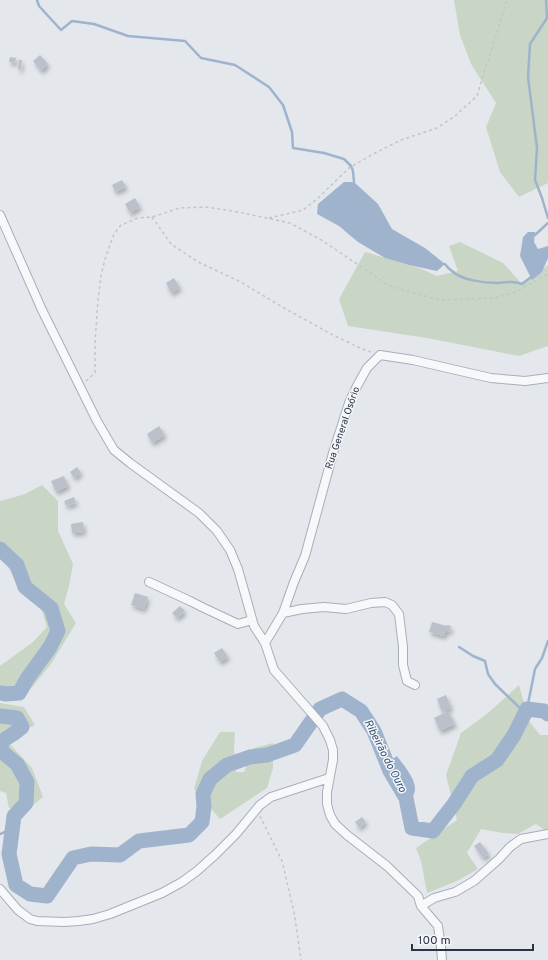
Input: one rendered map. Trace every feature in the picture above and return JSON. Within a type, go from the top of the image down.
[{"type":"street","points":[[0,215],[42,310],[102,431],[114,450],[199,513],[217,531],[230,550],[238,568],[254,626],[265,644],[274,670],[323,726],[328,736],[333,750],[333,760],[327,792],[327,804],[330,815],[335,824],[388,866],[418,896],[421,906],[438,926],[442,960]]},
{"type":"street","points":[[380,355],[413,360],[491,378],[525,381],[548,378]]},
{"type":"street","name":"Rua General Osório","points":[[265,644],[283,613],[305,556],[333,453],[349,403],[367,368],[380,355]]},
{"type":"street","points":[[149,582],[238,624],[252,620]]},
{"type":"street","points":[[283,613],[302,609],[324,607],[346,609],[371,603],[385,602],[392,605],[399,614],[403,646],[403,665],[407,681],[415,685]]},
{"type":"street","points":[[0,889],[18,910],[30,919],[36,921],[79,921],[110,914],[162,893],[182,882],[215,855],[236,834],[256,809],[271,797],[329,778]]},
{"type":"street","points":[[421,906],[434,898],[455,892],[474,881],[520,839],[548,834]]},
{"type":"path","points":[[267,218],[303,210],[317,199],[349,168],[401,140],[437,128],[455,116],[477,96],[507,0]]},
{"type":"path","points":[[80,386],[95,374],[97,307],[105,259],[114,234],[121,225],[138,218],[152,217],[180,208],[207,207],[290,223],[323,241],[388,285],[441,300],[494,298],[516,292],[548,274]]},
{"type":"path","points":[[152,217],[171,244],[198,262],[239,281],[331,334],[360,348],[380,355]]},
{"type":"path","points":[[256,809],[282,861],[294,912],[301,960]]},
{"type":"green space","points":[[454,0],[548,0],[548,183],[519,197],[500,172],[486,127],[496,103],[471,64],[460,35]]},
{"type":"green space","points":[[460,242],[503,263],[522,284],[548,265],[548,346],[519,356],[427,338],[348,326],[339,299],[365,252],[419,268],[437,276],[458,271],[449,246]]},
{"type":"green space","points":[[42,485],[58,501],[58,531],[73,564],[64,604],[76,623],[51,664],[25,696],[0,691],[0,666],[33,642],[47,627],[41,608],[22,593],[6,563],[0,558],[0,501],[25,494]]},
{"type":"green space","points":[[519,685],[529,721],[540,735],[548,735],[548,833],[536,824],[518,834],[481,829],[467,853],[478,869],[457,881],[427,893],[421,861],[416,848],[457,820],[446,775],[461,733],[488,713]]},
{"type":"green space","points":[[0,703],[24,707],[35,725],[5,739],[32,768],[43,797],[32,806],[9,808],[6,793],[0,791]]},
{"type":"green space","points":[[220,732],[235,732],[234,749],[236,772],[244,772],[254,748],[273,743],[273,768],[267,788],[220,819],[194,789],[202,761]]},
{"type":"water","points":[[344,182],[354,182],[378,204],[392,229],[425,248],[445,264],[437,271],[385,258],[358,242],[339,226],[317,214],[318,204]]},
{"type":"water","points":[[528,232],[535,232],[534,242],[538,249],[548,246],[548,258],[542,272],[532,280],[520,256],[523,237]]},
{"type":"water","points":[[397,756],[413,779],[415,789],[414,794],[407,802],[398,797],[398,789],[384,772],[383,765]]},
{"type":"building","points":[[40,55],[48,64],[41,71],[33,61]]},
{"type":"building","points":[[10,57],[16,58],[15,63],[9,62]]},
{"type":"building","points":[[19,60],[22,60],[21,70],[18,69]]},
{"type":"building","points":[[122,180],[126,187],[115,192],[112,185]]},
{"type":"building","points":[[135,198],[140,207],[130,213],[125,204]]},
{"type":"building","points":[[174,278],[180,288],[171,293],[166,283]]},
{"type":"building","points":[[159,426],[165,435],[152,443],[147,434]]},
{"type":"building","points":[[77,467],[81,473],[74,478],[70,472]]},
{"type":"building","points":[[64,476],[68,486],[56,492],[51,481]]},
{"type":"building","points":[[74,497],[76,503],[66,506],[64,501]]},
{"type":"building","points":[[83,522],[84,532],[72,533],[71,524]]},
{"type":"building","points":[[135,593],[148,597],[144,609],[131,605]]},
{"type":"building","points":[[180,606],[185,611],[177,618],[172,613]]},
{"type":"building","points":[[432,622],[451,626],[450,632],[446,630],[444,636],[429,632]]},
{"type":"building","points":[[222,648],[228,657],[220,662],[214,653]]},
{"type":"building","points":[[446,695],[451,708],[442,712],[437,699]]},
{"type":"building","points":[[448,711],[455,724],[440,731],[434,718]]},
{"type":"building","points":[[362,817],[366,822],[359,828],[355,822]]},
{"type":"building","points":[[480,842],[489,854],[483,858],[474,846]]},
{"type":"waterway","points":[[37,0],[39,6],[61,30],[72,21],[94,24],[128,36],[185,41],[201,58],[235,65],[269,87],[283,105],[292,132],[293,148],[324,153],[344,159],[351,166],[354,182]]},
{"type":"waterway","points":[[546,0],[547,18],[530,44],[528,77],[537,148],[535,180],[548,218]]},
{"type":"waterway","points":[[535,235],[548,223]]},
{"type":"waterway","points":[[445,264],[461,277],[479,282],[513,282],[522,284],[531,277]]},
{"type":"waterway","name":"Ribeirão do Ouro","points":[[0,549],[17,565],[25,587],[51,608],[58,631],[50,647],[19,693],[0,693]]},
{"type":"waterway","points":[[527,709],[535,669],[542,658],[548,641]]},
{"type":"waterway","points":[[459,647],[473,656],[485,661],[488,674],[495,684],[525,713]]},
{"type":"waterway","name":"Ribeirão do Ouro","points":[[0,716],[17,718],[22,727],[2,741],[1,751],[17,764],[27,782],[26,803],[14,816],[9,854],[16,885],[30,894],[47,896],[73,858],[91,854],[120,855],[139,841],[189,835],[202,822],[204,807],[203,794],[210,779],[227,765],[250,757],[267,755],[295,745],[320,709],[342,699],[361,711],[374,731],[390,771],[406,798],[412,828],[433,831],[454,804],[472,776],[497,760],[514,735],[527,709],[544,711],[548,714]]},
{"type":"waterway","points":[[0,834],[12,829]]}]
